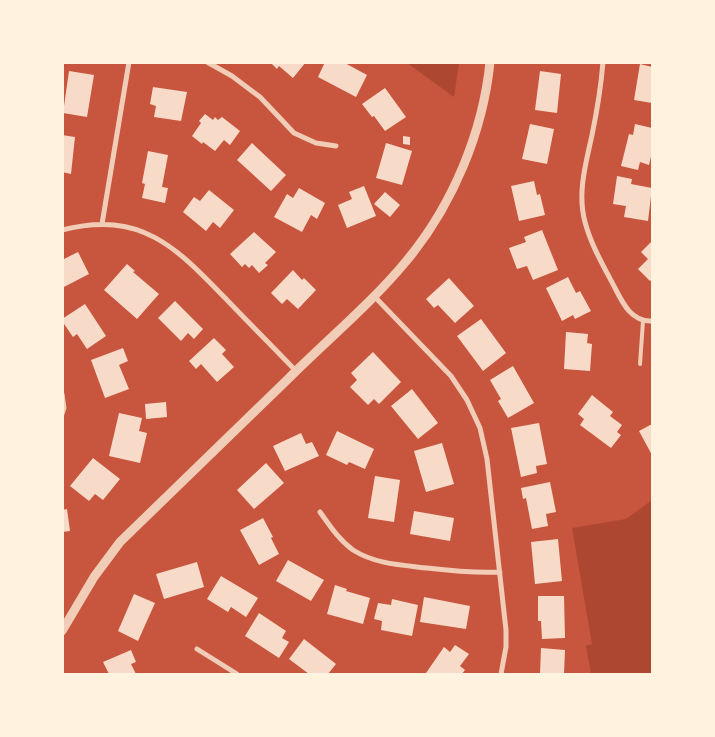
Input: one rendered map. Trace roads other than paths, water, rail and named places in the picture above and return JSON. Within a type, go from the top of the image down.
[{"type":"street","points":[[102,224],[129,62]]},
{"type":"street","points":[[207,62],[232,76],[260,97],[294,133],[316,143],[336,146]]},
{"type":"street","points":[[62,631],[94,577],[120,542],[374,296],[408,258],[432,225],[452,189],[466,158],[478,124],[490,62]]},
{"type":"street","points":[[603,62],[600,92],[583,179],[581,200],[584,221],[591,241],[629,312],[644,321],[652,321]]},
{"type":"street","points":[[62,230],[83,225],[125,226],[153,236],[178,251],[296,371]]},
{"type":"street","points":[[374,296],[451,376],[467,400],[480,428],[486,459],[506,630],[506,647],[501,674]]},
{"type":"street","points":[[62,394],[64,408],[62,414]]},
{"type":"street","points":[[320,512],[340,539],[371,559],[390,564],[475,574],[500,572]]},
{"type":"street","points":[[196,649],[237,674]]},
{"type":"lane","points":[[640,364],[644,321]]}]
